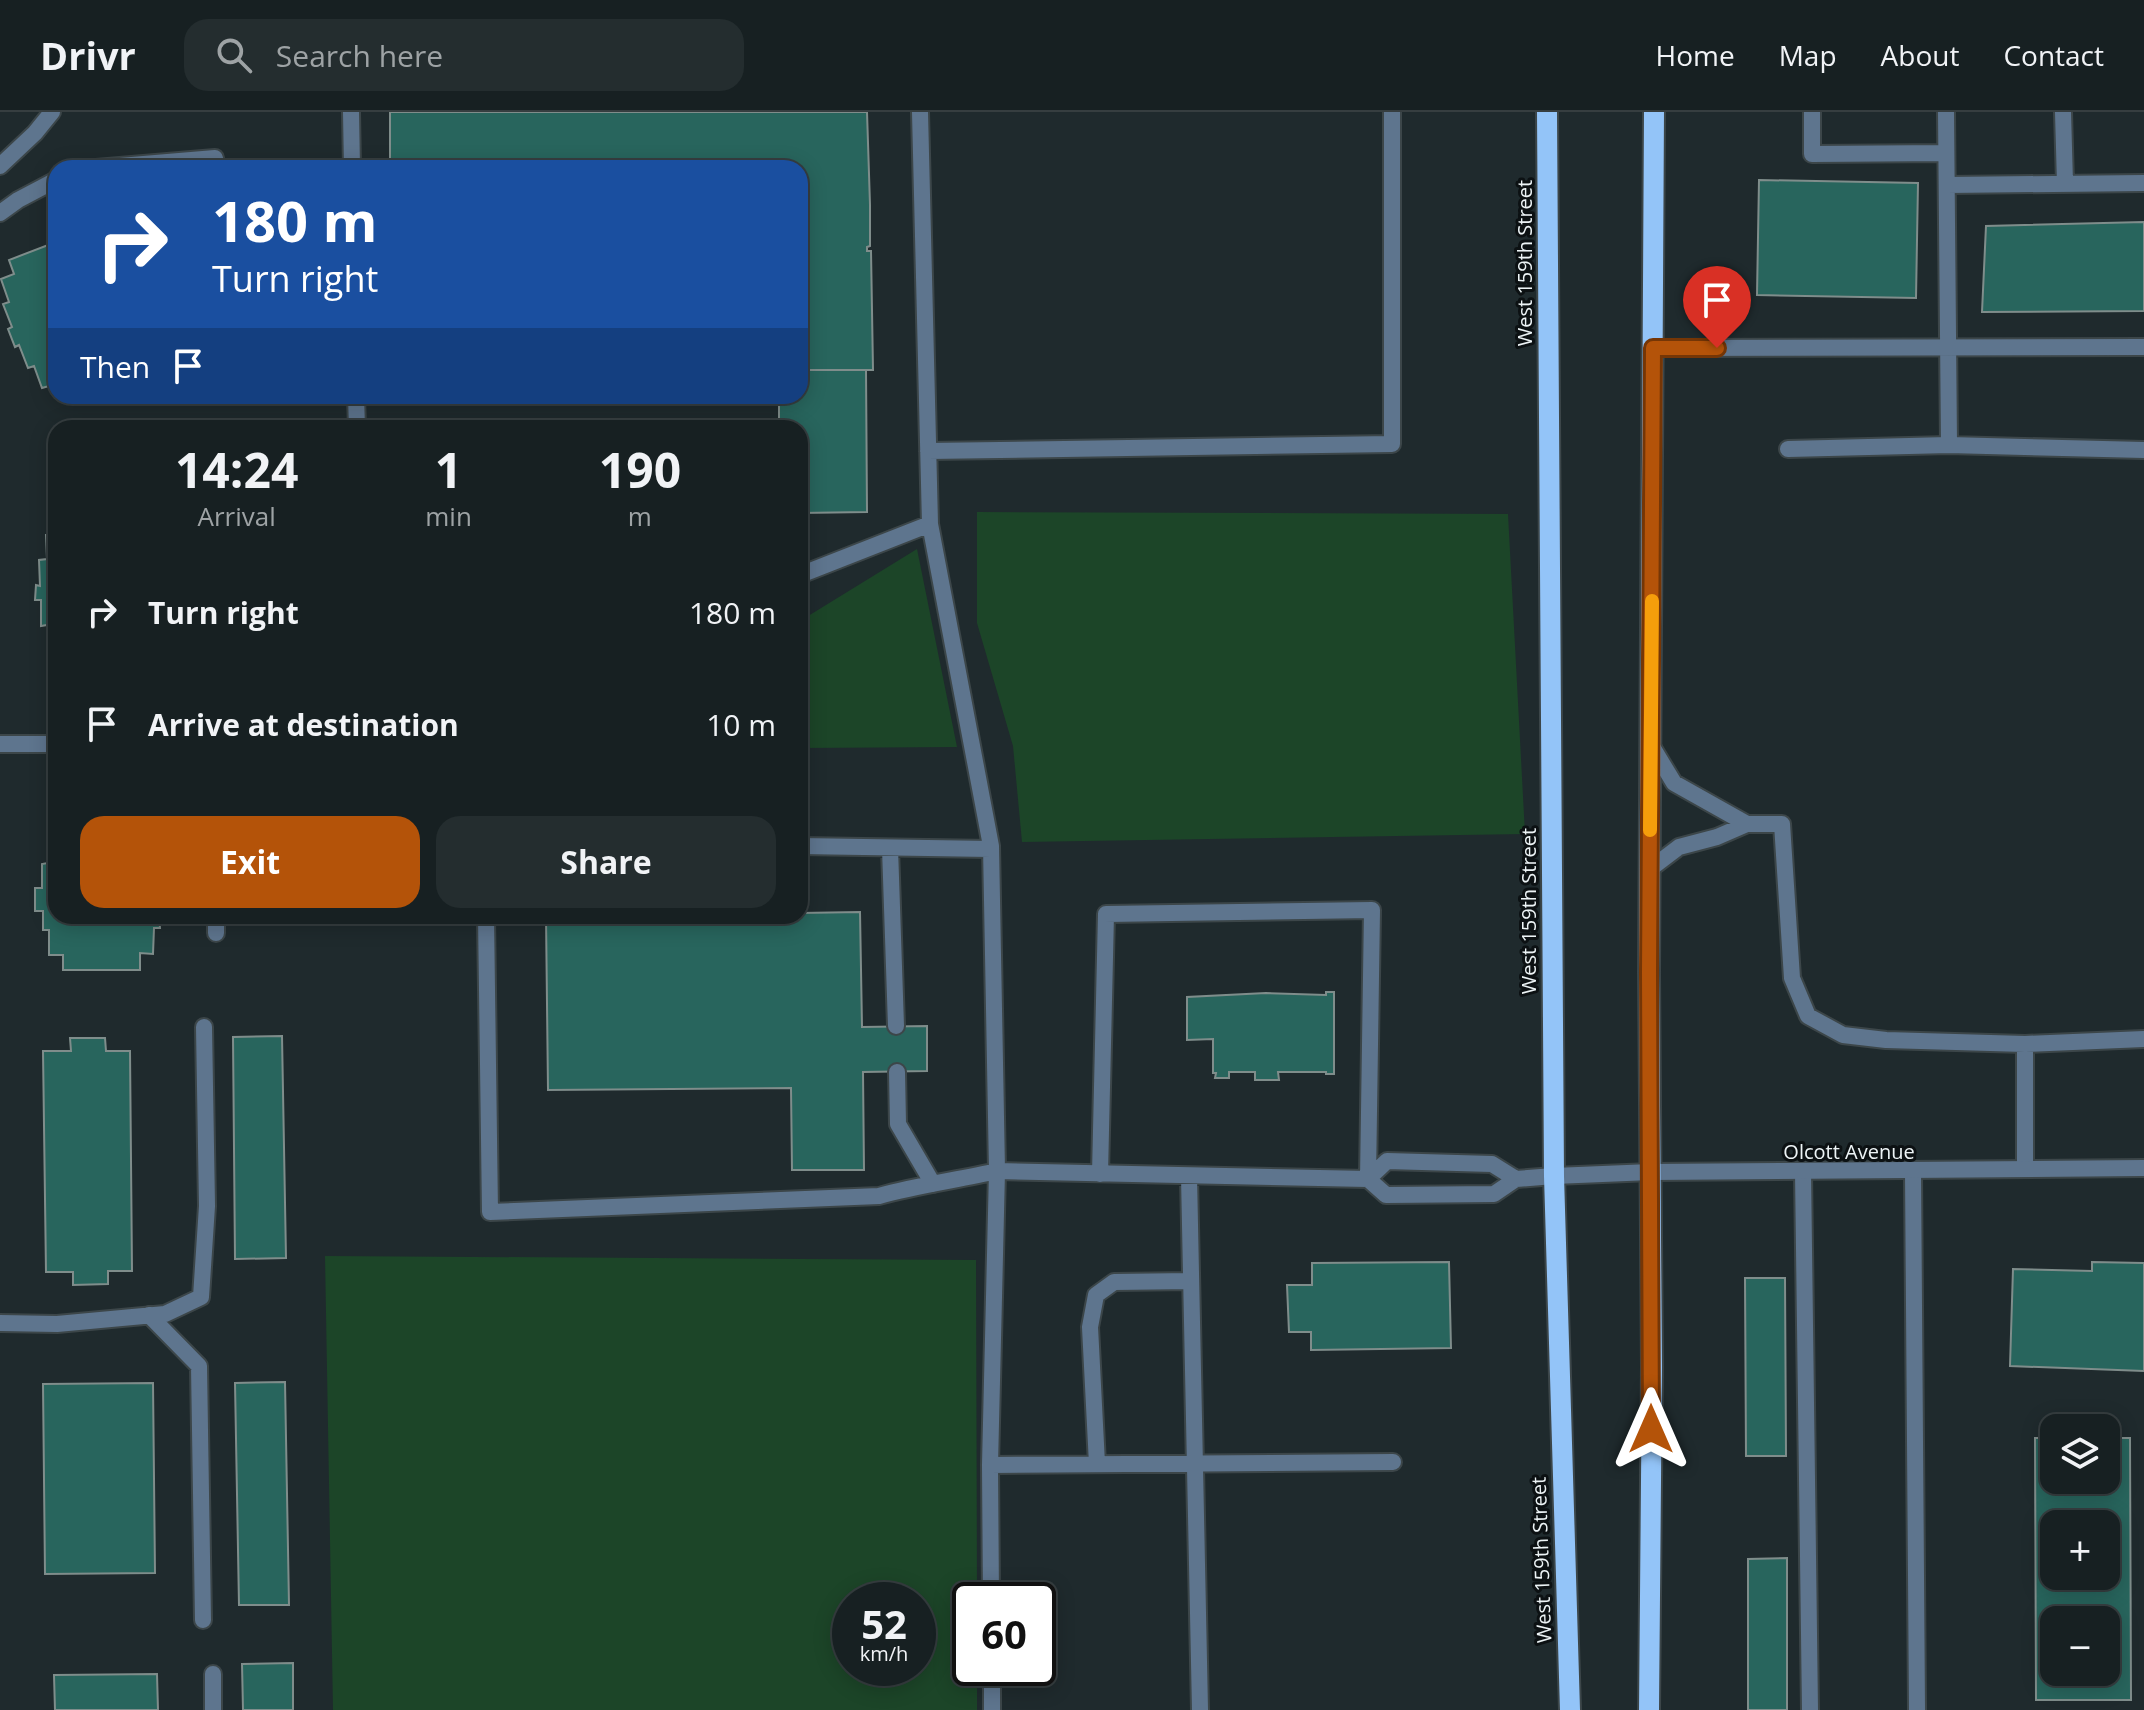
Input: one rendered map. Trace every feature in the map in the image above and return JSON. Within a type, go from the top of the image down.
[{"type":"main road","name":"West 159th Street","points":[[1547,112],[1554,1176],[1568,1707]]},
{"type":"main road","points":[[1649,1710],[1654,112]]},
{"type":"street","points":[[0,166],[52,112]]},
{"type":"street","points":[[351,112],[352,160]]},
{"type":"street","points":[[920,112],[930,524],[991,849],[997,1171],[990,1465],[991,1582]]},
{"type":"street","points":[[928,451],[1392,444],[1392,112]]},
{"type":"street","points":[[1812,112],[1812,154],[1946,153]]},
{"type":"street","points":[[1946,112],[1949,445]]},
{"type":"street","points":[[2063,112],[2065,183]]},
{"type":"street","points":[[191,160],[215,160]]},
{"type":"street","points":[[1947,185],[2144,183]]},
{"type":"street","points":[[0,213],[48,184]]},
{"type":"street","points":[[1653,348],[2144,347]]},
{"type":"street","points":[[1788,449],[1949,445],[2144,450]]},
{"type":"street","points":[[808,572],[930,524]]},
{"type":"street","points":[[0,744],[48,744]]},
{"type":"street","points":[[1651,745],[1674,783],[1747,824]]},
{"type":"street","points":[[1650,869],[1679,847],[1717,837],[1747,824],[1782,824],[1792,978],[1808,1016],[1843,1035],[1886,1040],[2025,1044],[2144,1039]]},
{"type":"street","points":[[808,846],[991,849]]},
{"type":"street","points":[[890,848],[896,1026]]},
{"type":"street","points":[[1100,1174],[1106,914],[1372,910],[1368,1179]]},
{"type":"street","points":[[486,924],[490,1212],[879,1196],[997,1171],[1368,1179],[1386,1195],[1494,1194],[1516,1179],[1492,1164],[1387,1161],[1368,1179]]},
{"type":"street","points":[[0,1323],[57,1324],[165,1314],[201,1297],[207,1206],[204,1027]]},
{"type":"street","points":[[2025,1044],[2025,1168]]},
{"type":"street","points":[[897,1072],[898,1124],[933,1184]]},
{"type":"street","name":"Olcott Avenue","points":[[1516,1179],[1651,1172],[2144,1168]]},
{"type":"street","points":[[1803,1171],[1810,1710]]},
{"type":"street","points":[[1913,1171],[1917,1710]]},
{"type":"street","points":[[1189,1176],[1200,1710]]},
{"type":"street","points":[[1097,1464],[1090,1327],[1096,1295],[1114,1282],[1191,1281]]},
{"type":"street","points":[[149,1315],[199,1366],[203,1620]]},
{"type":"street","points":[[990,1465],[1393,1462]]},
{"type":"street","points":[[213,1674],[213,1710]]},
{"type":"street","points":[[992,1686],[992,1710]]},
{"type":"green space","points":[[977,512],[1508,514],[1525,834],[1022,842],[1013,746],[977,623]]},
{"type":"green space","points":[[917,549],[957,747],[808,748],[808,616]]},
{"type":"green space","points":[[325,1256],[976,1260],[977,1582],[952,1582],[952,1686],[977,1686],[977,1710],[333,1710]]},
{"type":"building","points":[[390,112],[867,112],[870,246],[867,251],[871,251],[873,370],[808,370],[808,160],[390,160]]},
{"type":"building","points":[[1759,180],[1918,183],[1916,298],[1757,295]]},
{"type":"building","points":[[2144,222],[2144,311],[1982,312],[1986,226]]},
{"type":"building","points":[[48,245],[48,386],[42,388],[34,366],[28,368],[19,345],[15,347],[8,329],[12,327],[3,304],[9,302],[1,279],[14,274],[9,260]]},
{"type":"building","points":[[808,370],[866,370],[867,512],[808,513],[808,420],[779,420],[779,404],[808,404]]},
{"type":"building","points":[[48,535],[48,650],[47,625],[41,626],[41,600],[35,600],[36,585],[40,586],[39,560],[47,559]]},
{"type":"building","points":[[48,863],[48,924],[160,924],[160,928],[154,928],[153,954],[140,953],[140,970],[63,970],[63,955],[49,955],[49,930],[43,930],[43,911],[35,911],[35,888],[42,888],[42,864]]},
{"type":"building","points":[[860,912],[862,1027],[927,1026],[927,1071],[863,1072],[864,1170],[792,1170],[791,1088],[548,1090],[546,924],[808,924],[808,913]]},
{"type":"building","points":[[1326,992],[1334,992],[1334,1074],[1278,1072],[1279,1080],[1255,1080],[1255,1072],[1229,1072],[1229,1078],[1215,1078],[1213,1039],[1187,1040],[1187,997],[1266,993],[1326,995]]},
{"type":"building","points":[[282,1036],[286,1258],[235,1259],[233,1037]]},
{"type":"building","points":[[70,1038],[105,1038],[106,1051],[130,1051],[132,1271],[108,1271],[108,1284],[73,1285],[73,1272],[46,1272],[43,1051],[71,1051]]},
{"type":"building","points":[[1449,1262],[1451,1348],[1311,1350],[1311,1332],[1289,1332],[1287,1285],[1312,1285],[1312,1263]]},
{"type":"building","points":[[2092,1262],[2144,1263],[2144,1371],[2010,1366],[2013,1269],[2092,1271]]},
{"type":"building","points":[[1745,1278],[1785,1278],[1786,1456],[1746,1456]]},
{"type":"building","points":[[285,1382],[289,1605],[239,1605],[235,1383]]},
{"type":"building","points":[[153,1383],[155,1573],[45,1574],[43,1384]]},
{"type":"building","points":[[2035,1438],[2040,1438],[2040,1494],[2120,1494],[2120,1438],[2130,1438],[2131,1700],[2036,1700]]},
{"type":"building","points":[[1787,1558],[1787,1710],[1748,1710],[1748,1559]]},
{"type":"building","points":[[293,1663],[293,1710],[243,1710],[242,1664]]},
{"type":"building","points":[[157,1674],[158,1710],[55,1710],[54,1675]]},
{"type":"slow traffic","points":[[1650,830],[1652,601]]},
{"type":"route","points":[[1651,1429],[1649,973],[1653,348],[1717,348]]}]
